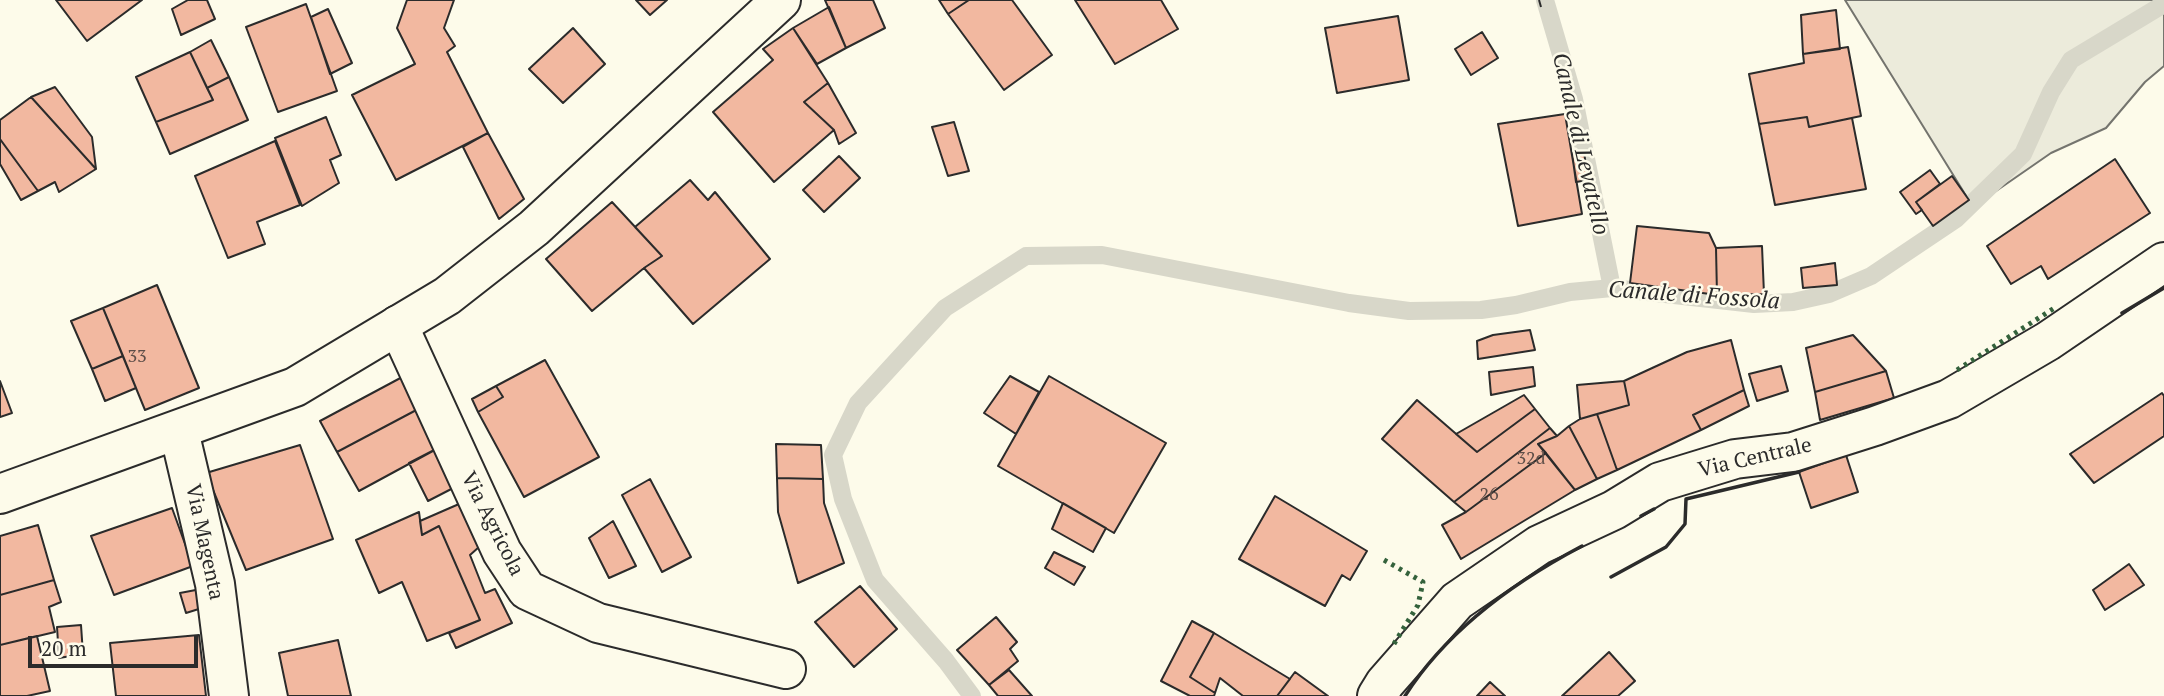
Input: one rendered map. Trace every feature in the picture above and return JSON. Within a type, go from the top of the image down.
[{"type":"street","points":[[0,494],[295,387],[447,296],[534,228],[781,0]]},
{"type":"street","name":"Via Centrale","points":[[1377,696],[1385,683],[1457,601],[1539,545],[1614,510],[1660,482],[1735,459],[1793,452],[1949,399],[2048,341],[2164,262]]},
{"type":"street","name":"Via Agricola","points":[[398,326],[502,552],[527,590],[598,623],[786,669]]},
{"type":"street","name":"Via Magenta","points":[[179,430],[215,584],[229,696]]},
{"type":"shaded area","points":[[1845,0],[2164,0],[2164,66],[2145,82],[2106,128],[2051,153],[1973,207]]},
{"type":"building","points":[[56,0],[142,0],[87,41]]},
{"type":"building","points":[[188,0],[207,0],[215,19],[181,35],[172,9]]},
{"type":"building","points":[[407,0],[454,0],[444,28],[455,46],[447,52],[488,133],[396,180],[352,95],[415,64],[397,28]]},
{"type":"building","points":[[636,0],[667,0],[650,15]]},
{"type":"building","points":[[825,0],[873,0],[885,28],[846,48]]},
{"type":"building","points":[[939,0],[969,0],[948,14]]},
{"type":"building","points":[[969,0],[1012,0],[1052,55],[1004,90],[948,14]]},
{"type":"building","points":[[1075,0],[1161,0],[1178,29],[1115,64]]},
{"type":"building","points":[[306,4],[337,91],[278,112],[246,27]]},
{"type":"building","points":[[829,7],[846,48],[817,64],[793,28]]},
{"type":"building","points":[[328,9],[352,63],[330,74],[311,17]]},
{"type":"building","points":[[1836,10],[1840,49],[1803,54],[1801,15]]},
{"type":"building","points":[[1398,16],[1409,80],[1337,93],[1325,28]]},
{"type":"building","points":[[573,28],[605,64],[563,103],[529,69]]},
{"type":"building","points":[[793,28],[828,83],[804,102],[834,130],[774,182],[713,112],[773,60],[763,49]]},
{"type":"building","points":[[1482,32],[1498,58],[1471,75],[1455,49]]},
{"type":"building","points":[[211,40],[229,77],[207,88],[190,52]]},
{"type":"building","points":[[1848,47],[1861,116],[1809,127],[1807,117],[1759,124],[1749,74],[1804,63],[1803,54]]},
{"type":"building","points":[[190,52],[213,100],[156,122],[136,77]]},
{"type":"building","points":[[229,77],[248,120],[170,154],[156,122],[213,100],[207,88]]},
{"type":"building","points":[[828,83],[856,133],[839,144],[834,130],[804,102]]},
{"type":"building","points":[[55,87],[92,137],[96,169],[31,97]]},
{"type":"building","points":[[31,97],[96,169],[59,192],[55,182],[38,191],[0,139],[0,120]]},
{"type":"building","points":[[1565,114],[1582,214],[1518,226],[1498,124]]},
{"type":"building","points":[[326,117],[341,155],[330,160],[339,183],[302,206],[275,138]]},
{"type":"building","points":[[1807,117],[1809,127],[1852,118],[1866,189],[1775,205],[1759,124]]},
{"type":"building","points":[[954,122],[969,171],[948,176],[932,127]]},
{"type":"building","points":[[488,133],[524,199],[499,219],[463,147]]},
{"type":"building","points":[[0,139],[38,191],[21,200],[0,164]]},
{"type":"building","points":[[275,141],[300,205],[257,222],[265,244],[228,258],[195,176]]},
{"type":"building","points":[[1584,152],[1588,180],[1576,182],[1572,153]]},
{"type":"building","points":[[839,156],[860,178],[824,212],[803,190]]},
{"type":"building","points":[[2115,159],[2150,213],[2048,279],[2041,266],[2011,284],[1987,246]]},
{"type":"building","points":[[1930,170],[1940,184],[1916,202],[1922,210],[1916,214],[1900,192]]},
{"type":"building","points":[[1952,176],[1969,200],[1933,226],[1916,202]]},
{"type":"building","points":[[690,180],[708,200],[715,192],[770,259],[693,324],[644,268],[662,256],[635,227]]},
{"type":"building","points":[[612,202],[662,256],[592,311],[546,259]]},
{"type":"building","points":[[1637,226],[1709,233],[1716,248],[1717,295],[1630,283]]},
{"type":"building","points":[[1762,246],[1764,294],[1717,295],[1716,248]]},
{"type":"building","points":[[1835,263],[1837,285],[1803,288],[1801,268]]},
{"type":"building","points":[[157,285],[199,388],[145,410],[103,308]]},
{"type":"building","points":[[103,308],[123,356],[92,369],[71,321]]},
{"type":"building","points":[[1530,330],[1535,350],[1478,359],[1477,341],[1493,335]]},
{"type":"building","points":[[1853,335],[1886,371],[1815,392],[1806,348]]},
{"type":"building","points":[[1731,340],[1744,390],[1693,415],[1701,430],[1617,470],[1597,414],[1629,405],[1624,381],[1687,352]]},
{"type":"building","points":[[123,356],[136,388],[105,401],[92,369]]},
{"type":"building","points":[[545,360],[599,457],[524,497],[478,412],[503,397],[496,386]]},
{"type":"building","points":[[1781,366],[1788,391],[1757,401],[1749,374]]},
{"type":"building","points":[[1533,367],[1535,386],[1491,395],[1489,372]]},
{"type":"building","points":[[1886,371],[1894,398],[1820,420],[1815,392]]},
{"type":"building","points":[[406,375],[422,407],[337,452],[320,421]]},
{"type":"building","points":[[1010,376],[1039,392],[1016,434],[984,413]]},
{"type":"building","points":[[1049,376],[1166,443],[1114,533],[998,466]]},
{"type":"building","points":[[0,381],[12,413],[0,417]]},
{"type":"building","points":[[1624,381],[1629,405],[1580,419],[1577,385]]},
{"type":"building","points":[[496,386],[503,397],[478,412],[472,399]]},
{"type":"building","points":[[1744,390],[1749,406],[1701,430],[1693,415]]},
{"type":"building","points":[[2162,393],[2164,436],[2094,483],[2070,454]]},
{"type":"building","points":[[1524,395],[1535,409],[1477,452],[1456,434]]},
{"type":"building","points":[[1417,400],[1477,452],[1535,409],[1550,428],[1454,502],[1382,439]]},
{"type":"building","points":[[422,407],[442,446],[359,491],[337,452]]},
{"type":"building","points":[[1597,414],[1617,470],[1597,479],[1569,426],[1580,419]]},
{"type":"building","points":[[1569,426],[1597,479],[1575,490],[1538,444],[1557,436]]},
{"type":"building","points":[[1550,428],[1557,436],[1538,444],[1546,453],[1466,512],[1454,502]]},
{"type":"building","points":[[776,444],[821,445],[823,479],[777,478]]},
{"type":"building","points":[[300,445],[333,539],[246,570],[206,473]]},
{"type":"building","points":[[442,446],[461,484],[428,501],[409,463]]},
{"type":"building","points":[[1546,453],[1575,490],[1461,559],[1442,525],[1466,512]]},
{"type":"building","points":[[1846,455],[1858,492],[1811,508],[1799,472]]},
{"type":"building","points":[[777,478],[823,479],[824,503],[844,563],[798,583],[778,512]]},
{"type":"building","points":[[650,479],[691,557],[662,572],[622,495]]},
{"type":"building","points":[[1275,496],[1367,551],[1350,580],[1342,575],[1325,606],[1239,559]]},
{"type":"building","points":[[1063,503],[1106,528],[1093,552],[1052,529]]},
{"type":"building","points":[[459,504],[479,547],[470,555],[485,593],[495,589],[512,623],[456,648],[449,633],[480,620],[439,526],[422,535],[420,521]]},
{"type":"building","points":[[172,508],[193,566],[114,595],[91,536]]},
{"type":"building","points":[[419,512],[422,535],[439,526],[480,620],[427,641],[402,582],[379,593],[356,540]]},
{"type":"building","points":[[613,521],[636,566],[609,578],[589,538]]},
{"type":"building","points":[[38,525],[54,580],[0,595],[0,536]]},
{"type":"building","points":[[1054,552],[1085,567],[1074,585],[1045,568]]},
{"type":"building","points":[[2129,564],[2144,585],[2105,610],[2093,590]]},
{"type":"building","points":[[54,580],[61,602],[49,607],[55,632],[0,645],[0,595]]},
{"type":"building","points":[[860,586],[897,629],[854,667],[815,622]]},
{"type":"building","points":[[201,589],[202,608],[186,613],[180,593]]},
{"type":"building","points":[[996,617],[1017,642],[1010,649],[1018,661],[989,685],[957,650]]},
{"type":"building","points":[[1192,621],[1214,633],[1190,677],[1215,693],[1214,696],[1190,696],[1161,681]]},
{"type":"building","points":[[81,625],[83,654],[59,658],[57,627]]},
{"type":"building","points":[[1214,633],[1290,679],[1277,696],[1243,696],[1220,678],[1215,693],[1190,677]]},
{"type":"building","points":[[199,635],[206,696],[116,696],[110,643]]},
{"type":"building","points":[[37,636],[50,691],[27,696],[0,696],[0,645]]},
{"type":"building","points":[[338,640],[351,696],[288,696],[279,653]]},
{"type":"building","points":[[1609,652],[1635,681],[1618,696],[1562,696]]},
{"type":"building","points":[[1009,670],[1032,696],[998,696],[989,685]]},
{"type":"building","points":[[1295,672],[1328,696],[1277,696]]},
{"type":"building","points":[[1490,682],[1505,696],[1477,696]]},
{"type":"waterway","name":"Canale di Levatello","points":[[1545,0],[1574,99],[1612,288]]},
{"type":"waterway","name":"Canale di Fossola","points":[[972,696],[946,661],[875,580],[843,499],[833,455],[858,403],[945,308],[1026,256],[1102,255],[1349,303],[1409,311],[1481,310],[1570,292],[1612,288],[1754,304],[1793,302],[1829,294],[1871,276],[1956,219],[2023,154],[2051,92],[2071,60],[2164,4]]},
{"type":"hedge","points":[[1957,370],[2056,307]]},
{"type":"hedge","points":[[1384,560],[1423,582],[1418,605],[1392,647]]},
{"type":"fence","points":[[1539,0],[1541,7]]},
{"type":"wall","points":[[2122,313],[2164,288]]},
{"type":"wall","points":[[1611,577],[1666,547],[1685,524],[1686,499],[1799,472]]},
{"type":"wall","points":[[1641,516],[1654,509]]},
{"type":"wall","points":[[1405,696],[1441,650],[1484,610],[1532,575],[1582,546]]}]
